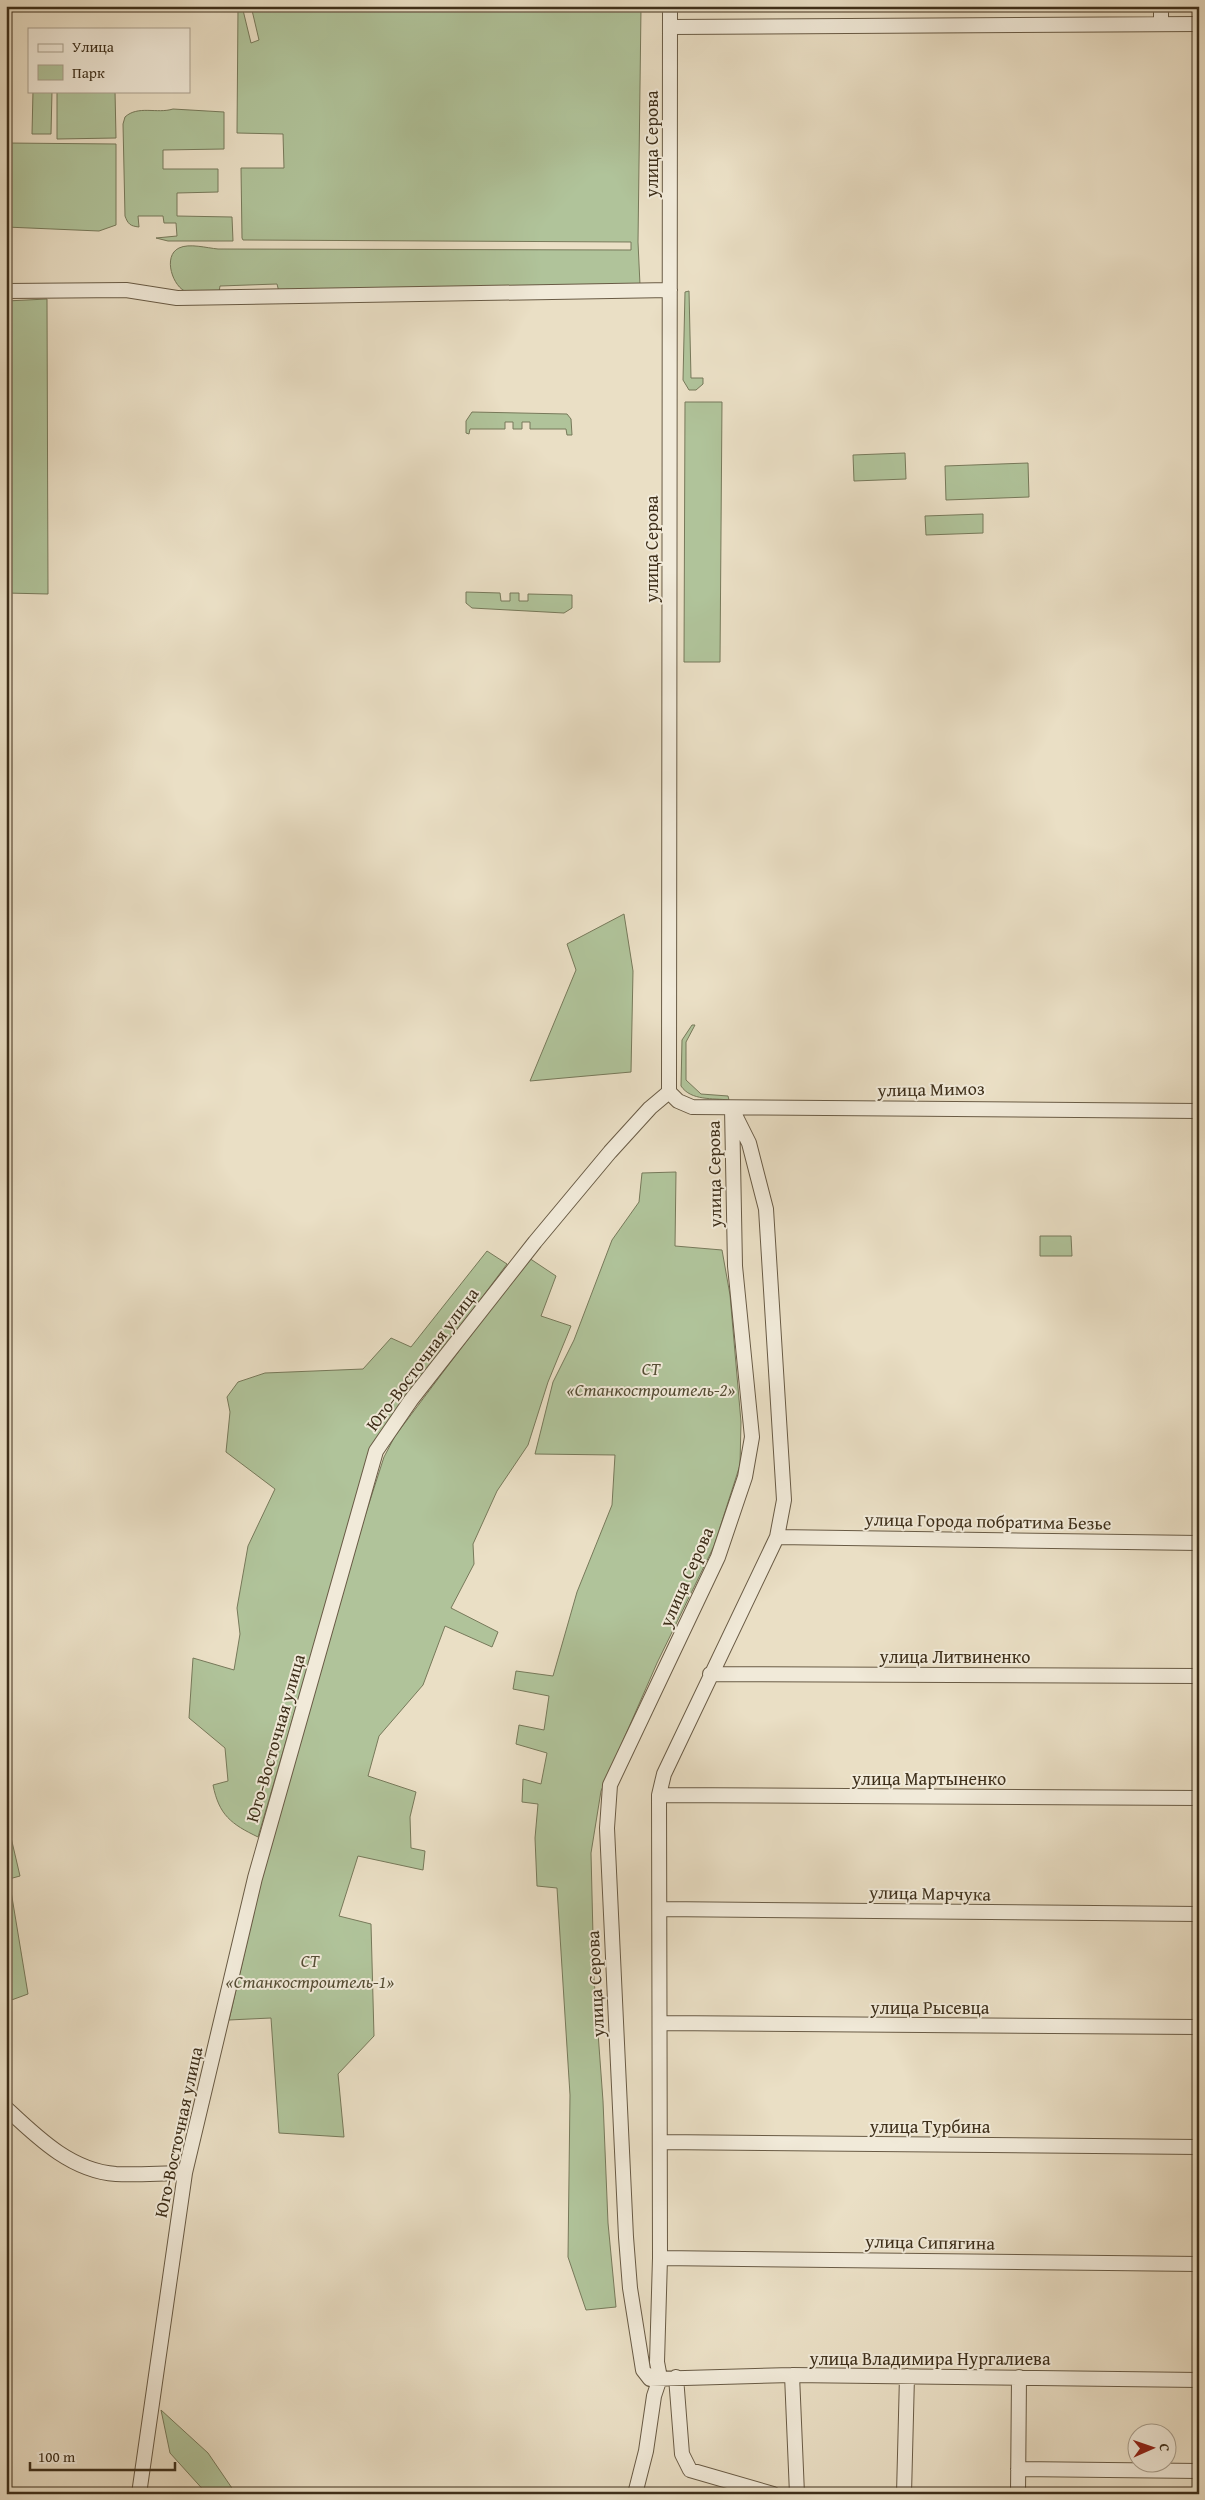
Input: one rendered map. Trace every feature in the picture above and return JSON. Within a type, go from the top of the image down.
[{"type":"street","name":"улица Серова","points":[[669,1092],[670,6]]},
{"type":"street","points":[[1161,6],[1161,24]]},
{"type":"street","points":[[670,27],[1199,24]]},
{"type":"street","points":[[6,291],[126,290],[177,298],[670,290]]},
{"type":"street","name":"улица Мимоз","points":[[669,1092],[678,1101],[692,1107],[1199,1111]]},
{"type":"street","name":"Юго-Восточная улица","points":[[139,2494],[185,2173],[255,1878],[376,1451],[410,1400],[543,1232],[610,1152],[650,1108],[669,1092]]},
{"type":"street","name":"улица Серова","points":[[732,1108],[749,1143],[766,1209],[784,1500],[777,1537],[710,1674],[664,1774],[659,1795],[660,2258],[656,2362],[660,2378],[650,2379],[643,2370],[630,2288],[607,1828],[610,1785],[718,1557],[745,1477],[752,1437],[735,1266],[732,1108]]},
{"type":"street","name":"улица Города побратима Безье","points":[[777,1537],[1199,1543]]},
{"type":"street","name":"улица Литвиненко","points":[[710,1674],[1199,1676]]},
{"type":"street","name":"улица Мартыненко","points":[[659,1795],[1199,1798]]},
{"type":"street","name":"улица Марчука","points":[[660,1909],[1199,1914]]},
{"type":"street","name":"улица Рысевца","points":[[660,2023],[1199,2027]]},
{"type":"street","points":[[6,2108],[48,2147],[82,2166],[114,2174],[185,2173]]},
{"type":"street","name":"улица Турбина","points":[[660,2142],[1199,2147]]},
{"type":"street","name":"улица Сипягина","points":[[660,2258],[1199,2264]]},
{"type":"street","points":[[792,2376],[797,2494]]},
{"type":"street","points":[[904,2494],[907,2376]]},
{"type":"street","name":"улица Владимира Нургалиева","points":[[660,2378],[907,2376],[1199,2380]]},
{"type":"street","points":[[676,2377],[682,2454],[690,2470],[773,2494]]},
{"type":"street","points":[[1018,2494],[1019,2377]]},
{"type":"street","points":[[636,2494],[646,2450],[654,2396],[660,2378]]},
{"type":"street","points":[[1018,2469],[1199,2471]]},
{"type":"green space","points":[[242,6],[251,43],[259,40],[251,6],[641,8],[638,242],[640,285],[279,292],[277,284],[220,286],[219,292],[191,293],[182,289],[177,285],[171,272],[170,264],[174,252],[179,248],[188,246],[218,249],[631,250],[631,242],[243,240],[241,168],[284,168],[283,134],[237,133],[238,8]]},
{"type":"green space","points":[[33,92],[52,92],[51,134],[32,134]]},
{"type":"green space","points":[[57,92],[115,92],[116,138],[57,139]]},
{"type":"green space","points":[[173,109],[224,112],[224,149],[163,150],[163,169],[218,169],[218,192],[177,193],[177,216],[232,217],[233,241],[168,241],[156,238],[177,236],[176,223],[164,223],[163,216],[138,216],[139,227],[131,225],[126,219],[123,124],[125,117],[136,111]]},
{"type":"green space","points":[[6,143],[116,144],[116,225],[99,231],[6,227]]},
{"type":"green space","points":[[689,291],[691,378],[703,378],[703,384],[696,390],[689,390],[683,380],[685,292]]},
{"type":"green space","points":[[47,299],[48,594],[6,593],[6,301]]},
{"type":"green space","points":[[685,402],[722,402],[720,662],[684,662]]},
{"type":"green space","points":[[472,412],[567,414],[571,419],[572,435],[567,435],[566,429],[530,429],[530,422],[522,422],[522,429],[513,429],[513,422],[505,422],[505,429],[470,429],[469,434],[466,433],[466,421]]},
{"type":"green space","points":[[905,453],[906,479],[854,481],[853,455]]},
{"type":"green space","points":[[1028,463],[1029,497],[946,500],[945,466]]},
{"type":"green space","points":[[983,514],[983,533],[926,535],[925,516]]},
{"type":"green space","points":[[466,592],[500,593],[501,601],[510,601],[510,593],[519,593],[519,601],[528,601],[528,594],[572,595],[572,608],[564,613],[472,608],[466,603]]},
{"type":"green space","points":[[624,914],[633,971],[631,1072],[530,1081],[576,970],[567,944]]},
{"type":"green space","points":[[692,1025],[695,1025],[686,1042],[686,1080],[701,1094],[728,1096],[729,1100],[696,1096],[685,1091],[681,1086],[682,1040]]},
{"type":"green space","name":"СТ «Станкостроитель-2»","points":[[676,1172],[675,1246],[722,1250],[730,1295],[741,1422],[740,1465],[714,1546],[657,1663],[601,1791],[591,1853],[594,1978],[603,2101],[608,2223],[616,2307],[586,2310],[568,2257],[570,2095],[557,1888],[537,1886],[535,1838],[538,1804],[522,1802],[523,1779],[541,1784],[547,1753],[516,1744],[519,1725],[544,1730],[549,1696],[513,1689],[516,1671],[553,1676],[577,1592],[612,1505],[615,1455],[535,1454],[553,1382],[574,1340],[612,1240],[639,1202],[642,1173]]},
{"type":"green space","points":[[1040,1236],[1071,1236],[1072,1256],[1040,1256]]},
{"type":"green space","points":[[487,1251],[507,1264],[390,1420],[307,1670],[258,1837],[233,1823],[223,1811],[213,1785],[228,1781],[225,1748],[189,1718],[193,1658],[234,1670],[240,1634],[237,1608],[248,1546],[275,1489],[226,1452],[230,1412],[227,1397],[238,1382],[265,1373],[363,1369],[391,1338],[411,1347]]},
{"type":"green space","name":"СТ «Станкостроитель-1»","points":[[529,1258],[556,1276],[541,1316],[571,1326],[548,1382],[528,1445],[497,1491],[473,1544],[474,1564],[451,1608],[498,1632],[492,1647],[445,1626],[423,1685],[379,1736],[368,1776],[416,1792],[410,1817],[411,1848],[425,1851],[423,1870],[358,1856],[339,1916],[371,1924],[374,2036],[338,2074],[344,2137],[279,2133],[271,2018],[229,2020],[262,1877],[364,1519],[384,1457],[395,1436]]},
{"type":"green space","points":[[6,1816],[20,1876],[9,1879],[28,1994],[6,2002]]},
{"type":"green space","points":[[161,2410],[208,2453],[236,2494],[207,2494],[170,2453]]}]
